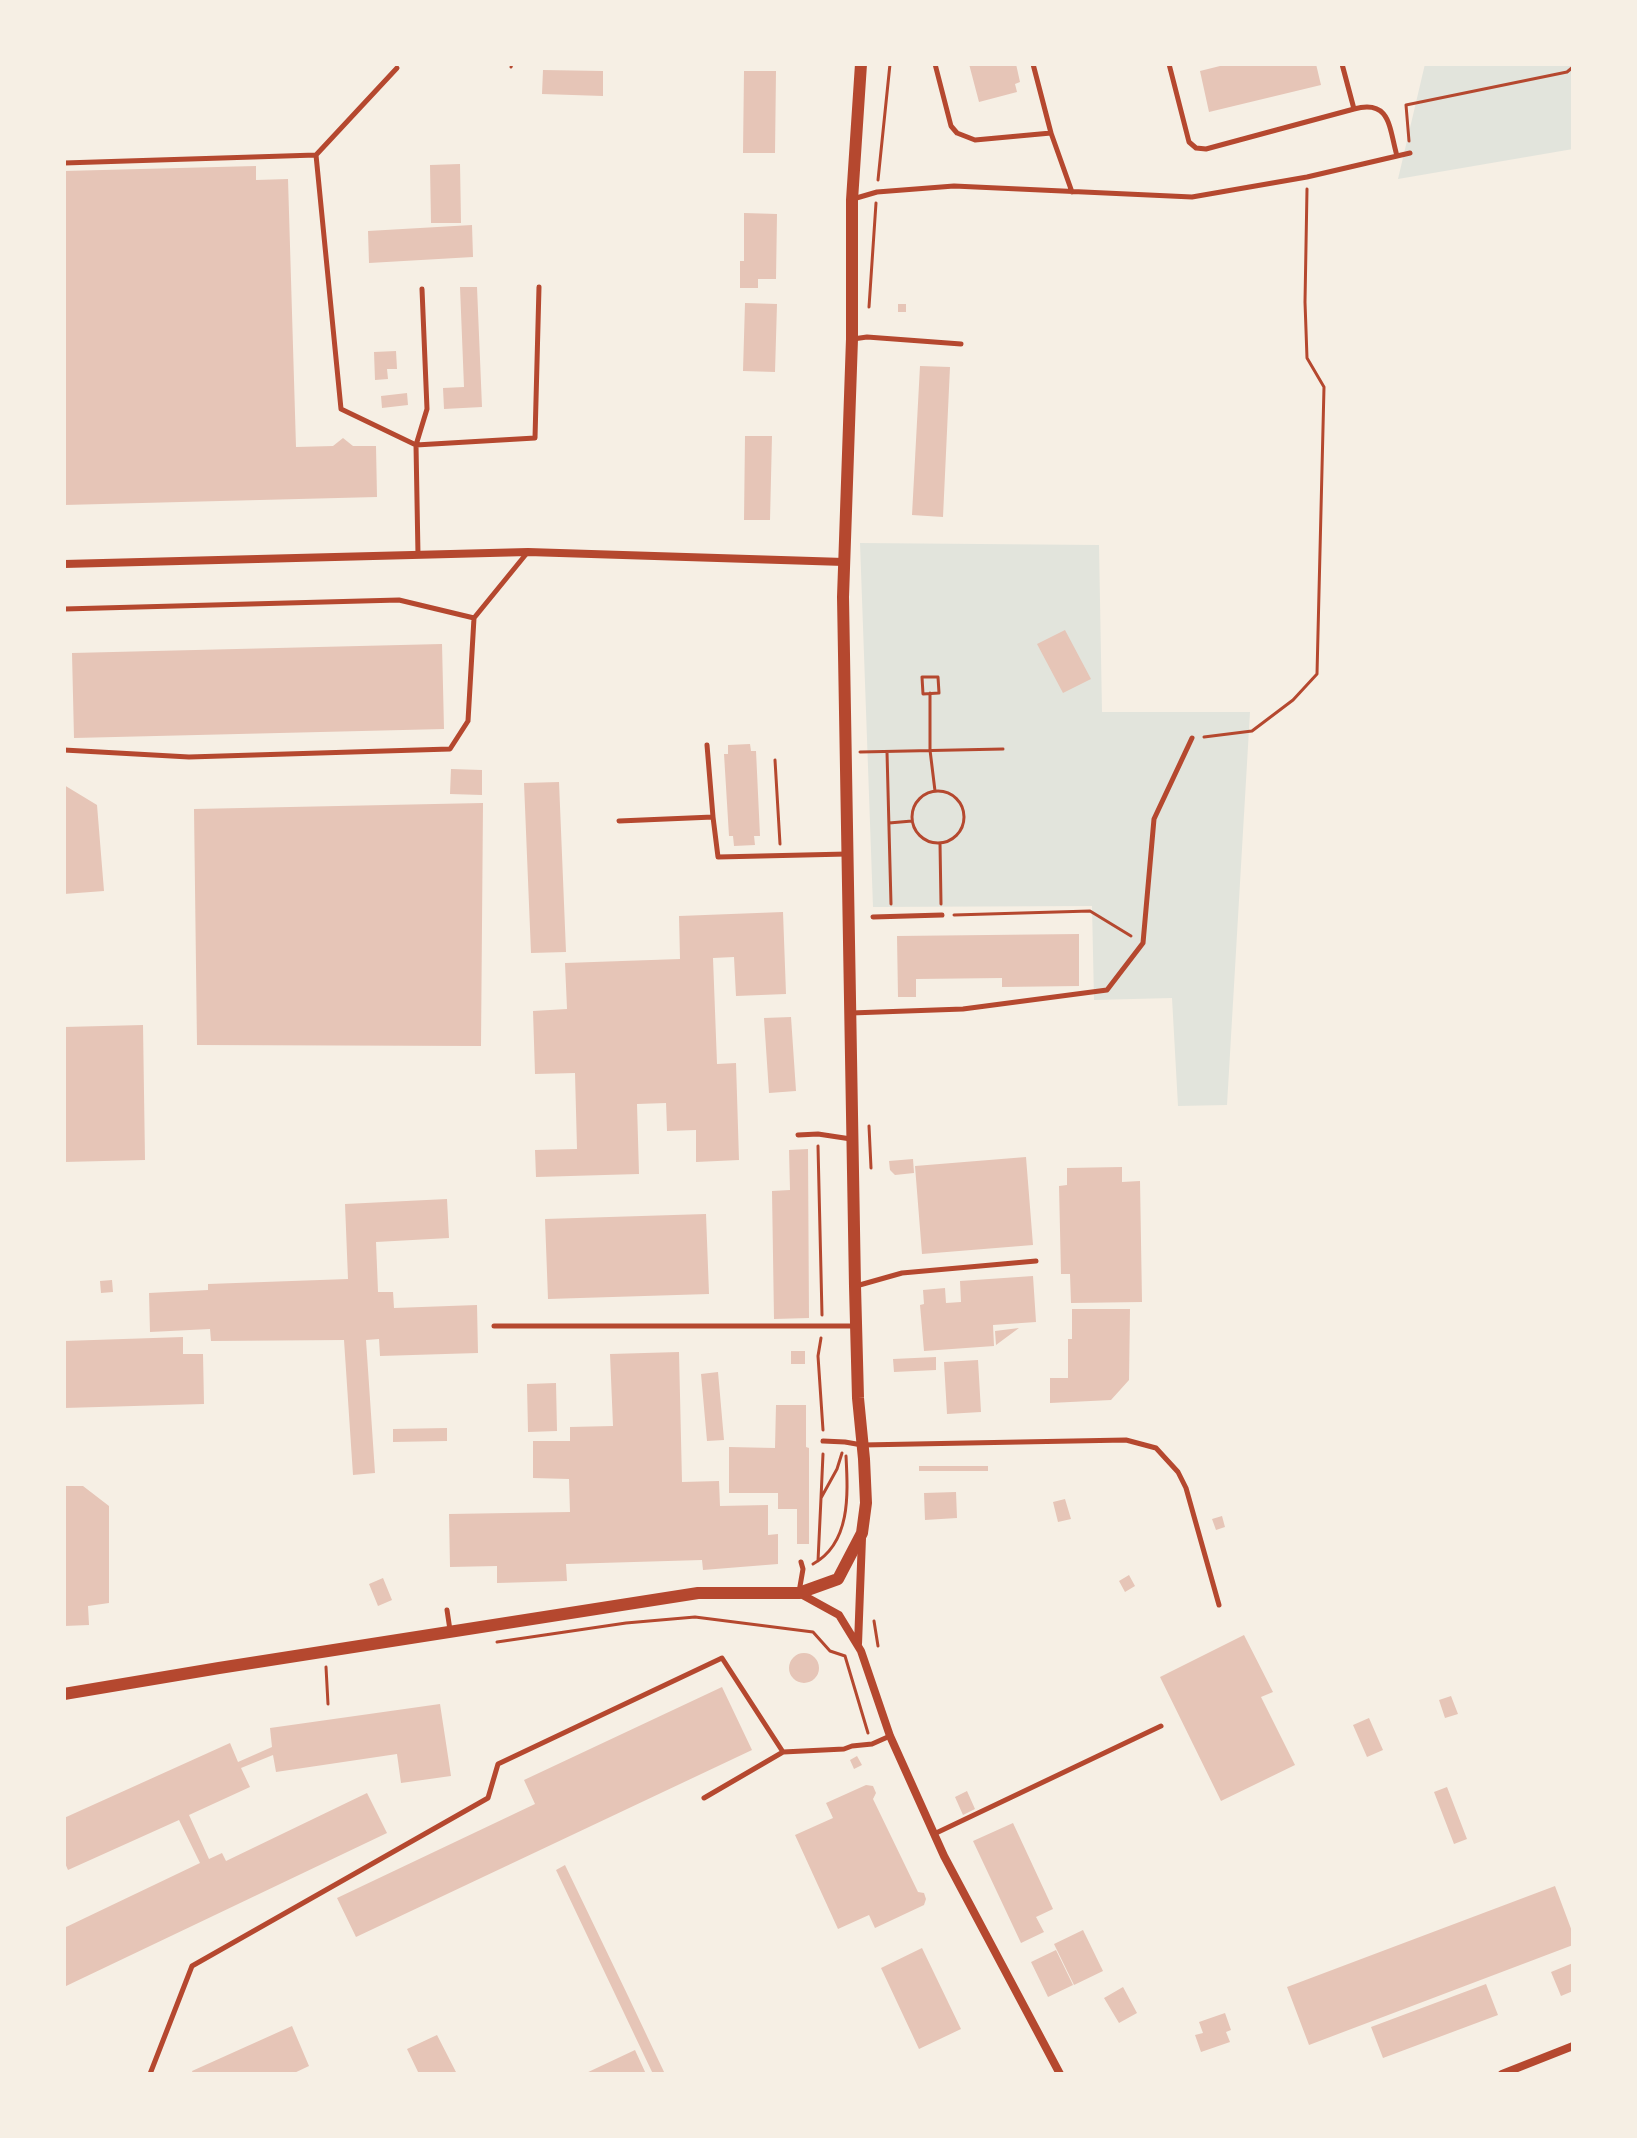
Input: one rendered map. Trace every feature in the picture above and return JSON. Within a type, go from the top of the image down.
[{"type":"street","points":[[858,1646],[866,1503],[858,1398],[855,1286],[844,562],[852,339],[852,200],[861,64]]},
{"type":"street","points":[[64,564],[528,552],[844,562]]},
{"type":"street","points":[[64,1694],[698,1593],[799,1593],[838,1579],[862,1533]]},
{"type":"street","points":[[799,1593],[839,1615],[858,1646],[890,1736],[944,1856],[1060,2074]]},
{"type":"street","points":[[1502,2074],[1573,2046]]},
{"type":"lane","points":[[935,64],[951,126],[957,133],[975,140],[1051,133]]},
{"type":"lane","points":[[1033,64],[1051,133],[1073,192]]},
{"type":"lane","points":[[1169,64],[1189,142],[1196,148],[1206,149],[1367,106],[1378,108],[1387,117],[1397,156]]},
{"type":"lane","points":[[1342,64],[1354,109]]},
{"type":"lane","points":[[64,163],[316,155],[397,68]]},
{"type":"lane","points":[[852,200],[877,192],[954,186],[1192,197],[1307,177],[1410,153]]},
{"type":"lane","points":[[316,155],[341,409],[416,445],[535,438],[539,287]]},
{"type":"lane","points":[[418,555],[416,445],[427,409],[422,289]]},
{"type":"lane","points":[[852,339],[867,337],[961,344]]},
{"type":"lane","points":[[64,750],[189,757],[450,749],[468,721],[474,618],[528,552]]},
{"type":"lane","points":[[64,609],[399,600],[474,618]]},
{"type":"lane","points":[[850,1013],[963,1009],[1107,990],[1143,943],[1154,819],[1192,738]]},
{"type":"lane","points":[[707,745],[718,857],[848,854]]},
{"type":"lane","points":[[619,821],[713,817]]},
{"type":"lane","points":[[873,917],[942,915]]},
{"type":"lane","points":[[798,1135],[818,1134],[852,1139]]},
{"type":"lane","points":[[855,1286],[902,1273],[1036,1261]]},
{"type":"lane","points":[[494,1326],[856,1326]]},
{"type":"lane","points":[[823,1441],[862,1445],[1126,1440],[1156,1448],[1178,1472],[1186,1488],[1219,1605]]},
{"type":"lane","points":[[799,1593],[802,1566]]},
{"type":"lane","points":[[447,1610],[451,1631]]},
{"type":"lane","points":[[150,2074],[192,1966],[488,1798],[498,1764],[722,1658],[783,1752]]},
{"type":"lane","points":[[934,1834],[1161,1726]]},
{"type":"lane","points":[[704,1798],[783,1752],[844,1749],[872,1744],[890,1736]]},
{"type":"path","points":[[869,308],[890,64]]},
{"type":"path","points":[[1410,153],[1406,105],[1567,72],[1573,67]]},
{"type":"path","points":[[1192,738],[1252,731],[1293,700],[1317,674],[1324,387],[1307,358],[1307,177]]},
{"type":"path","points":[[922,677],[938,677],[939,693],[930,693],[923,694],[922,677]]},
{"type":"path","points":[[930,693],[930,750],[935,791]]},
{"type":"path","points":[[858,760],[861,751],[1003,749]]},
{"type":"path","points":[[887,752],[892,916]]},
{"type":"path","points":[[775,760],[781,856]]},
{"type":"path","points":[[935,791],[947,792],[955,797],[964,812],[961,830],[955,837],[940,843],[932,843],[918,835],[912,821],[915,803],[921,796],[935,791]]},
{"type":"path","points":[[889,823],[912,821]]},
{"type":"path","points":[[940,843],[942,915],[1090,911],[1143,943]]},
{"type":"path","points":[[869,1117],[871,1168]]},
{"type":"path","points":[[818,1134],[823,1327],[818,1356],[823,1441],[818,1562]]},
{"type":"path","points":[[821,1498],[837,1469],[845,1442]]},
{"type":"path","points":[[802,1566],[818,1562],[841,1533],[846,1511],[845,1442]]},
{"type":"path","points":[[484,1644],[626,1623],[695,1617],[813,1632],[830,1651],[845,1656],[872,1744]]},
{"type":"path","points":[[326,1667],[328,1704]]},
{"type":"shaded area","points":[[1425,64],[1573,64],[1573,149],[1398,179]]},
{"type":"shaded area","points":[[860,543],[1099,545],[1102,712],[1250,712],[1227,1105],[1178,1106],[1172,998],[1094,1000],[1092,906],[873,907]]},
{"type":"building","points":[[969,64],[1016,64],[1020,82],[1015,84],[1017,92],[979,102]]},
{"type":"building","points":[[1219,64],[1316,64],[1321,85],[1209,112],[1200,71]]},
{"type":"building","points":[[543,70],[603,71],[603,96],[542,94]]},
{"type":"building","points":[[744,71],[776,71],[775,153],[743,153]]},
{"type":"building","points":[[460,164],[461,223],[431,223],[430,165]]},
{"type":"building","points":[[256,166],[256,180],[288,179],[296,447],[333,446],[343,438],[353,446],[376,446],[377,497],[64,505],[64,171]]},
{"type":"building","points":[[744,213],[777,214],[776,279],[758,279],[758,288],[740,288],[740,261],[744,261]]},
{"type":"building","points":[[472,225],[473,257],[369,263],[368,231]]},
{"type":"building","points":[[460,287],[477,287],[482,407],[444,409],[443,388],[464,387]]},
{"type":"building","points":[[745,303],[777,304],[775,372],[743,371]]},
{"type":"building","points":[[898,304],[906,304],[906,312],[898,312]]},
{"type":"building","points":[[396,351],[397,369],[387,369],[388,379],[375,380],[374,352]]},
{"type":"building","points":[[920,366],[950,367],[943,517],[912,515]]},
{"type":"building","points":[[407,393],[408,405],[382,408],[381,396]]},
{"type":"building","points":[[745,436],[772,436],[770,520],[744,520]]},
{"type":"building","points":[[1065,630],[1091,679],[1063,693],[1037,644]]},
{"type":"building","points":[[442,644],[444,729],[74,738],[72,653]]},
{"type":"building","points":[[750,744],[751,751],[756,751],[760,836],[754,836],[755,845],[734,846],[733,836],[729,836],[724,754],[728,754],[728,745]]},
{"type":"building","points":[[451,769],[482,770],[482,795],[450,794]]},
{"type":"building","points":[[559,782],[566,952],[531,953],[524,783]]},
{"type":"building","points":[[64,785],[97,805],[104,891],[64,894]]},
{"type":"building","points":[[483,803],[481,1046],[197,1045],[194,809]]},
{"type":"building","points":[[783,912],[786,994],[736,996],[734,957],[713,958],[717,1064],[736,1063],[739,1160],[696,1162],[696,1130],[667,1131],[666,1103],[637,1104],[639,1174],[536,1177],[535,1150],[577,1149],[575,1073],[535,1074],[533,1011],[567,1009],[565,963],[680,959],[679,916]]},
{"type":"building","points":[[1079,934],[1079,986],[1002,987],[1002,978],[916,979],[916,997],[898,997],[897,936]]},
{"type":"building","points":[[791,1017],[796,1091],[769,1093],[764,1018]]},
{"type":"building","points":[[143,1025],[145,1160],[64,1162],[64,1027]]},
{"type":"building","points":[[808,1149],[809,1318],[774,1319],[772,1191],[790,1190],[789,1150]]},
{"type":"building","points":[[1026,1157],[1033,1245],[922,1254],[915,1166]]},
{"type":"building","points":[[913,1159],[914,1173],[895,1175],[890,1170],[889,1161]]},
{"type":"building","points":[[1122,1167],[1122,1182],[1140,1181],[1142,1302],[1071,1303],[1070,1274],[1061,1274],[1059,1186],[1067,1185],[1067,1168]]},
{"type":"building","points":[[447,1199],[449,1238],[376,1242],[378,1292],[393,1292],[394,1308],[477,1305],[478,1353],[380,1356],[379,1339],[366,1340],[375,1473],[353,1475],[344,1340],[211,1341],[210,1329],[150,1332],[149,1293],[208,1290],[208,1284],[348,1279],[345,1204]]},
{"type":"building","points":[[706,1214],[709,1294],[548,1299],[545,1219]]},
{"type":"building","points":[[1033,1276],[1036,1322],[993,1325],[994,1346],[924,1351],[920,1305],[924,1304],[923,1290],[945,1288],[946,1303],[961,1302],[960,1281]]},
{"type":"building","points":[[112,1280],[113,1292],[101,1293],[100,1281]]},
{"type":"building","points":[[1072,1309],[1130,1309],[1129,1380],[1111,1400],[1050,1403],[1050,1378],[1068,1378]]},
{"type":"building","points":[[1019,1328],[996,1345],[995,1331]]},
{"type":"building","points":[[183,1337],[183,1354],[203,1354],[204,1404],[64,1408],[64,1341]]},
{"type":"building","points":[[791,1351],[805,1351],[805,1364],[791,1364]]},
{"type":"building","points":[[679,1352],[682,1482],[719,1481],[720,1506],[768,1505],[768,1535],[778,1534],[778,1564],[703,1570],[702,1560],[566,1564],[567,1581],[497,1583],[497,1566],[450,1567],[449,1514],[570,1512],[569,1479],[533,1478],[533,1441],[570,1441],[570,1427],[613,1426],[610,1354]]},
{"type":"building","points":[[936,1357],[936,1370],[894,1372],[893,1359]]},
{"type":"building","points":[[978,1360],[981,1412],[947,1414],[944,1362]]},
{"type":"building","points":[[718,1372],[724,1440],[707,1441],[701,1374]]},
{"type":"building","points":[[556,1383],[557,1431],[528,1432],[527,1384]]},
{"type":"building","points":[[776,1405],[806,1405],[809,1544],[797,1544],[797,1509],[778,1509],[778,1493],[729,1493],[729,1447],[775,1448]]},
{"type":"building","points":[[447,1428],[447,1441],[393,1442],[393,1429]]},
{"type":"building","points":[[919,1466],[988,1466],[988,1471],[919,1471]]},
{"type":"building","points":[[64,1486],[83,1486],[109,1506],[109,1603],[88,1606],[89,1625],[64,1626]]},
{"type":"building","points":[[956,1492],[957,1518],[925,1520],[924,1493]]},
{"type":"building","points":[[1065,1499],[1071,1519],[1058,1522],[1053,1502]]},
{"type":"building","points":[[1222,1516],[1225,1527],[1216,1530],[1212,1519]]},
{"type":"building","points":[[1129,1575],[1135,1586],[1125,1592],[1119,1581]]},
{"type":"building","points":[[383,1578],[392,1600],[378,1606],[369,1584]]},
{"type":"building","points":[[1244,1635],[1273,1692],[1261,1697],[1295,1765],[1221,1801],[1160,1677]]},
{"type":"building","points":[[804,1653],[810,1654],[818,1662],[818,1674],[810,1682],[804,1683],[798,1682],[790,1674],[789,1668],[790,1662],[798,1654]]},
{"type":"building","points":[[722,1687],[752,1750],[356,1937],[337,1898],[535,1804],[524,1780]]},
{"type":"building","points":[[1451,1696],[1458,1714],[1445,1718],[1439,1700]]},
{"type":"building","points":[[440,1704],[451,1776],[401,1783],[397,1754],[276,1772],[273,1755],[241,1768],[250,1787],[189,1815],[209,1859],[222,1853],[226,1861],[367,1793],[387,1833],[64,1987],[64,1928],[200,1863],[179,1820],[68,1870],[64,1861],[64,1818],[230,1743],[238,1762],[272,1747],[270,1728]]},
{"type":"building","points":[[1369,1718],[1383,1750],[1367,1757],[1353,1725]]},
{"type":"building","points":[[857,1756],[862,1765],[854,1769],[850,1760]]},
{"type":"building","points":[[866,1785],[873,1786],[876,1793],[873,1799],[918,1892],[924,1893],[926,1899],[924,1905],[875,1928],[869,1915],[838,1929],[795,1835],[833,1818],[826,1803]]},
{"type":"building","points":[[1447,1787],[1467,1839],[1454,1844],[1434,1792]]},
{"type":"building","points":[[967,1791],[975,1809],[963,1815],[955,1797]]},
{"type":"building","points":[[1013,1823],[1053,1909],[1036,1917],[1044,1932],[1021,1943],[973,1841]]},
{"type":"building","points":[[565,1865],[665,2074],[653,2074],[556,1870]]},
{"type":"building","points":[[1555,1886],[1573,1934],[1573,1945],[1309,2045],[1287,1987]]},
{"type":"building","points":[[1083,1930],[1103,1971],[1074,1985],[1054,1944]]},
{"type":"building","points":[[922,1948],[961,2029],[919,2049],[881,1968]]},
{"type":"building","points":[[1056,1950],[1073,1985],[1048,1997],[1031,1962]]},
{"type":"building","points":[[1573,1963],[1573,1991],[1561,1996],[1551,1972]]},
{"type":"building","points":[[1486,1984],[1498,2015],[1383,2058],[1371,2027]]},
{"type":"building","points":[[1123,1987],[1137,2013],[1119,2023],[1104,1998]]},
{"type":"building","points":[[1225,2013],[1231,2030],[1226,2032],[1230,2042],[1201,2052],[1195,2035],[1203,2033],[1199,2022]]},
{"type":"building","points":[[292,2026],[309,2066],[292,2074],[193,2074],[192,2071]]},
{"type":"building","points":[[437,2035],[457,2074],[419,2074],[407,2049]]},
{"type":"building","points":[[635,2050],[646,2074],[584,2074]]}]
